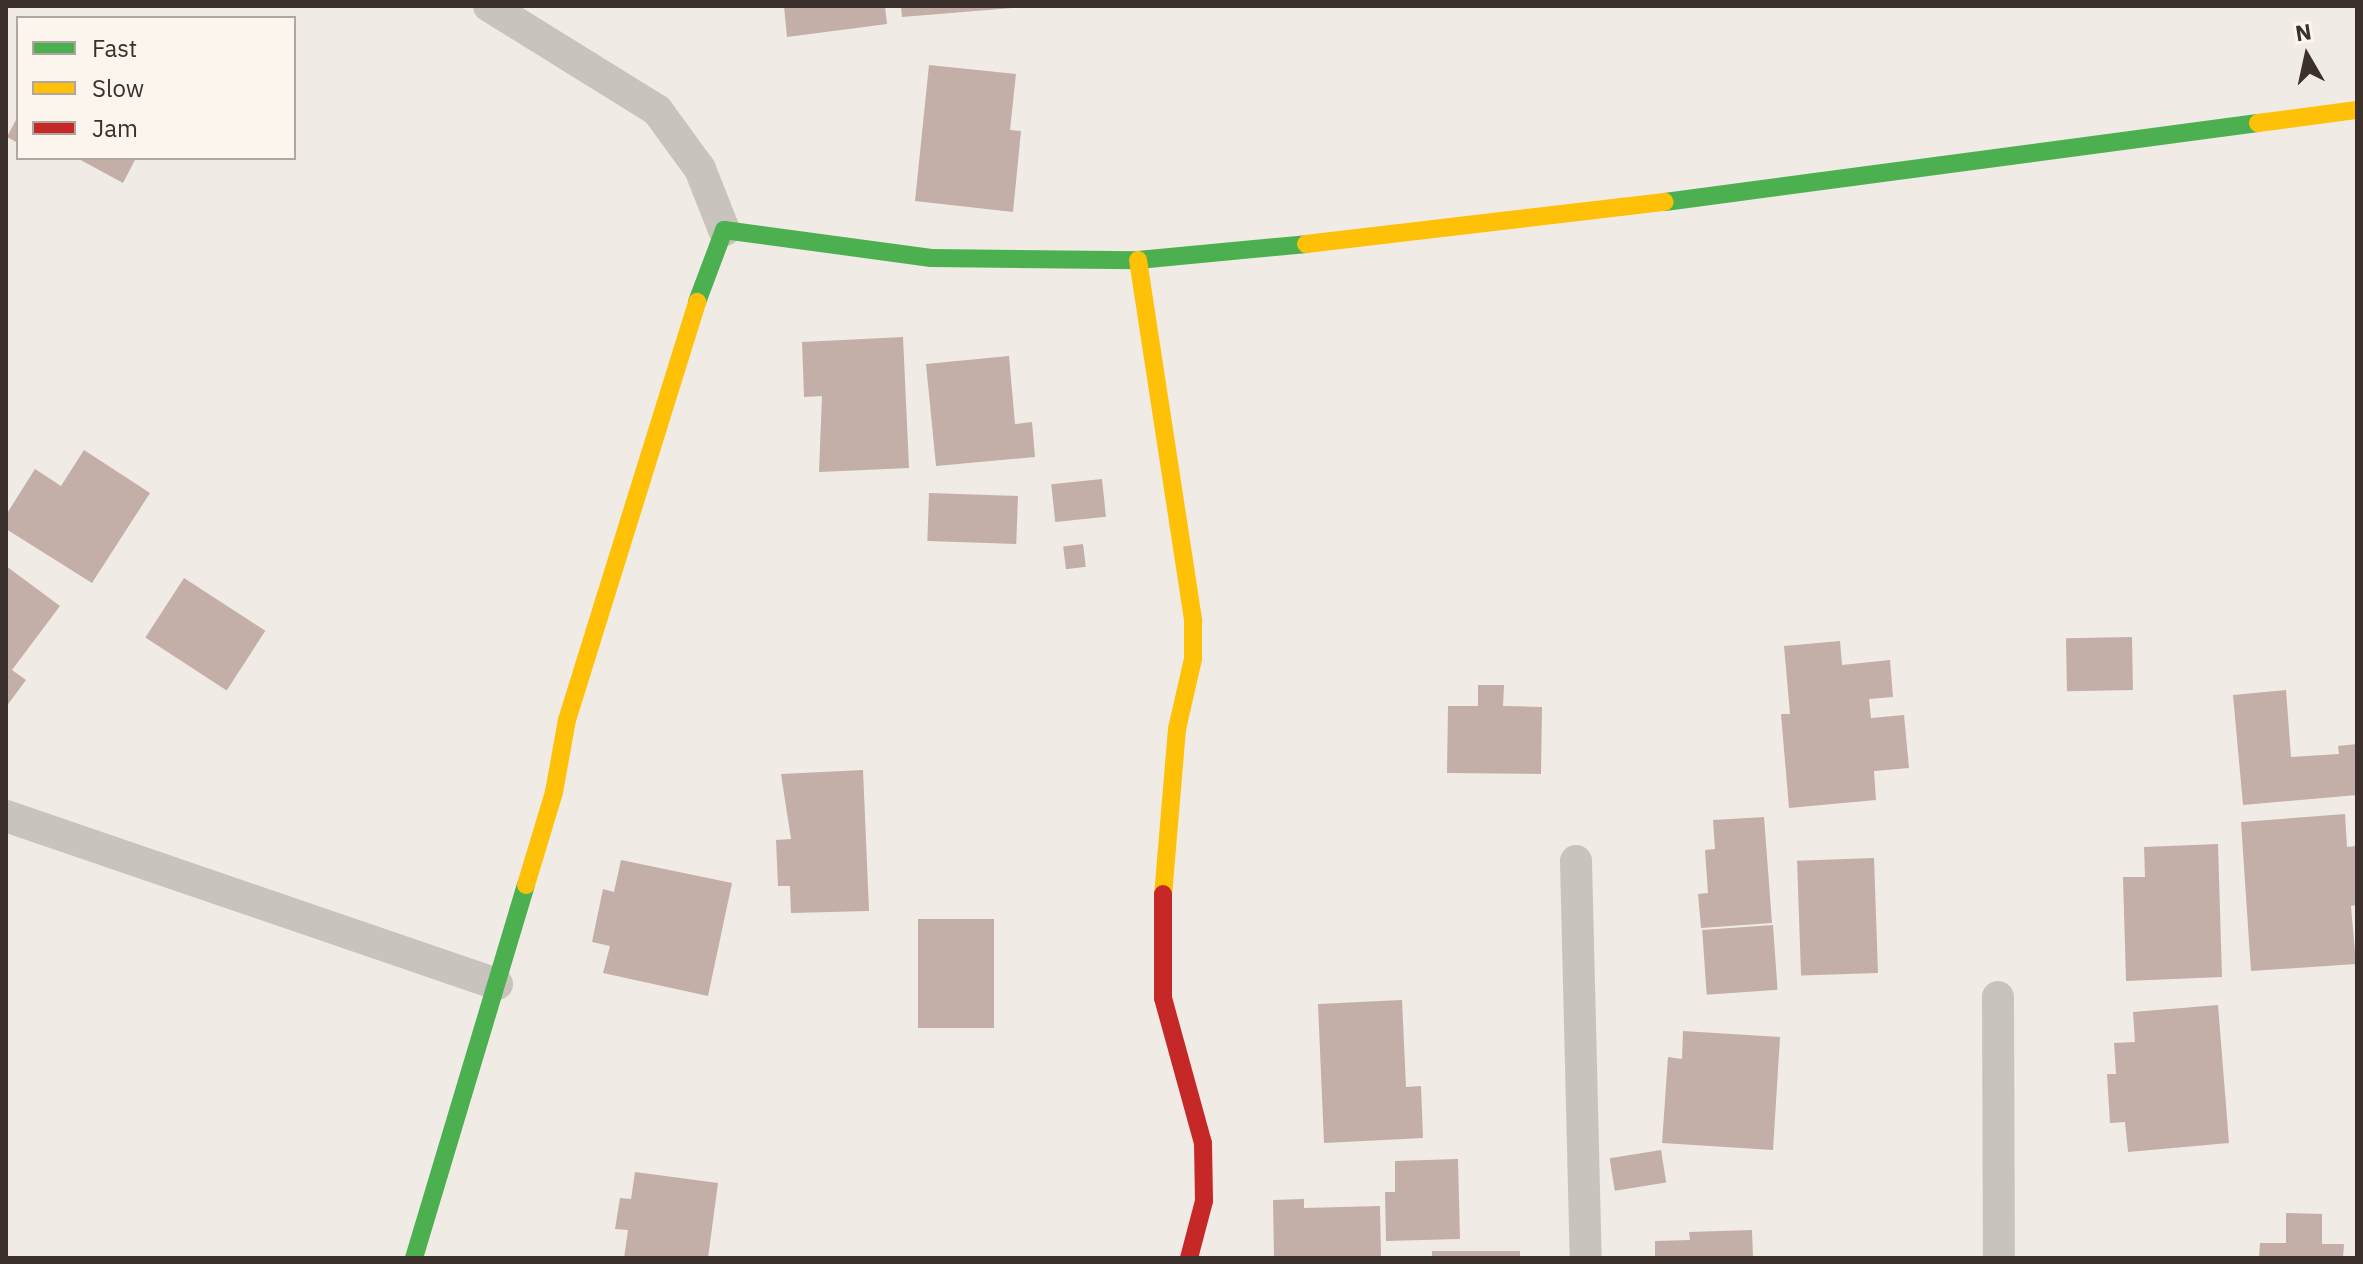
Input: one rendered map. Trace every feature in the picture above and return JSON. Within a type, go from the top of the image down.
[{"type":"street","points":[[414,1258],[554,792],[567,720],[678,353],[724,230],[700,169],[657,110],[489,6]]},
{"type":"street","points":[[724,230],[931,258],[1138,260],[1472,228],[2357,110]]},
{"type":"street","points":[[1138,260],[1193,621],[1193,659],[1177,729],[1160,930],[1163,998],[1203,1143],[1204,1201],[1189,1258]]},
{"type":"street","points":[[6,816],[497,984]]},
{"type":"street","points":[[1576,861],[1586,1258]]},
{"type":"street","points":[[1998,997],[1999,1258]]},
{"type":"building","points":[[784,6],[885,6],[887,24],[787,37]]},
{"type":"building","points":[[901,6],[1012,6],[1012,8],[902,17]]},
{"type":"building","points":[[929,65],[1016,74],[1010,130],[1021,131],[1013,212],[915,201]]},
{"type":"building","points":[[16,120],[16,142],[7,137]]},
{"type":"building","points":[[81,160],[135,160],[123,183]]},
{"type":"building","points":[[903,337],[909,468],[819,472],[822,396],[804,397],[802,342]]},
{"type":"building","points":[[1009,356],[1015,424],[1032,422],[1035,457],[936,466],[926,364]]},
{"type":"building","points":[[84,450],[150,493],[92,583],[6,529],[6,515],[35,469],[61,486]]},
{"type":"building","points":[[1102,479],[1106,517],[1055,522],[1051,484]]},
{"type":"building","points":[[929,493],[1018,496],[1016,544],[927,541]]},
{"type":"building","points":[[1083,544],[1086,567],[1066,569],[1063,546]]},
{"type":"building","points":[[6,566],[60,606],[12,670],[26,680],[6,707]]},
{"type":"building","points":[[184,578],[265,631],[227,690],[145,638]]},
{"type":"building","points":[[2132,637],[2133,690],[2067,691],[2066,638]]},
{"type":"building","points":[[1840,641],[1842,665],[1890,660],[1893,697],[1869,699],[1871,718],[1904,715],[1909,768],[1874,771],[1876,800],[1789,808],[1781,714],[1790,714],[1784,646]]},
{"type":"building","points":[[1478,685],[1504,685],[1503,706],[1542,707],[1541,774],[1447,773],[1448,706],[1478,706]]},
{"type":"building","points":[[2286,690],[2291,757],[2339,754],[2338,746],[2357,744],[2357,795],[2243,805],[2233,695]]},
{"type":"building","points":[[863,770],[869,911],[791,913],[790,886],[778,886],[776,840],[791,839],[781,774]]},
{"type":"building","points":[[2345,814],[2347,847],[2356,846],[2357,905],[2351,906],[2356,964],[2251,971],[2241,822]]},
{"type":"building","points":[[1764,817],[1772,923],[1701,928],[1698,894],[1708,893],[1705,850],[1715,849],[1713,820]]},
{"type":"building","points":[[2218,844],[2222,977],[2126,981],[2123,877],[2145,877],[2144,847]]},
{"type":"building","points":[[1874,858],[1878,973],[1801,976],[1797,861]]},
{"type":"building","points":[[621,860],[732,883],[708,996],[603,973],[610,946],[592,942],[603,889],[614,892]]},
{"type":"building","points":[[918,919],[994,919],[994,1028],[918,1028]]},
{"type":"building","points":[[1773,925],[1778,990],[1707,995],[1702,930]]},
{"type":"building","points":[[1402,1000],[1406,1087],[1421,1086],[1423,1138],[1324,1143],[1318,1004]]},
{"type":"building","points":[[2218,1005],[2229,1143],[2128,1152],[2125,1122],[2110,1123],[2107,1074],[2116,1074],[2114,1043],[2135,1042],[2133,1012]]},
{"type":"building","points":[[1683,1031],[1780,1037],[1773,1150],[1662,1143],[1668,1057],[1682,1059]]},
{"type":"building","points":[[1661,1150],[1666,1183],[1615,1191],[1610,1158]]},
{"type":"building","points":[[1458,1159],[1460,1239],[1386,1241],[1385,1192],[1395,1192],[1395,1161]]},
{"type":"building","points":[[635,1172],[718,1183],[708,1258],[624,1258],[628,1230],[615,1229],[620,1198],[631,1199]]},
{"type":"building","points":[[1304,1199],[1304,1208],[1380,1206],[1381,1256],[1274,1258],[1273,1200]]},
{"type":"building","points":[[2286,1213],[2322,1214],[2322,1244],[2344,1244],[2343,1258],[2259,1258],[2260,1243],[2286,1243]]},
{"type":"building","points":[[1752,1230],[1753,1258],[1655,1258],[1655,1241],[1690,1240],[1689,1232]]},
{"type":"building","points":[[1432,1251],[1520,1251],[1520,1258],[1432,1258]]},
{"type":"traffic: fast","points":[[1665,202],[2258,123]]},
{"type":"traffic: fast","points":[[697,302],[724,230],[931,258],[1138,260],[1306,244]]},
{"type":"traffic: fast","points":[[414,1258],[526,885]]},
{"type":"traffic: slow","points":[[2258,123],[2357,110]]},
{"type":"traffic: slow","points":[[1306,244],[1665,202]]},
{"type":"traffic: slow","points":[[1138,260],[1193,621],[1193,659],[1177,729],[1163,894]]},
{"type":"traffic: slow","points":[[526,885],[554,792],[567,720],[697,302]]},
{"type":"traffic: jam","points":[[1163,894],[1163,998],[1203,1143],[1204,1201],[1189,1258]]}]
